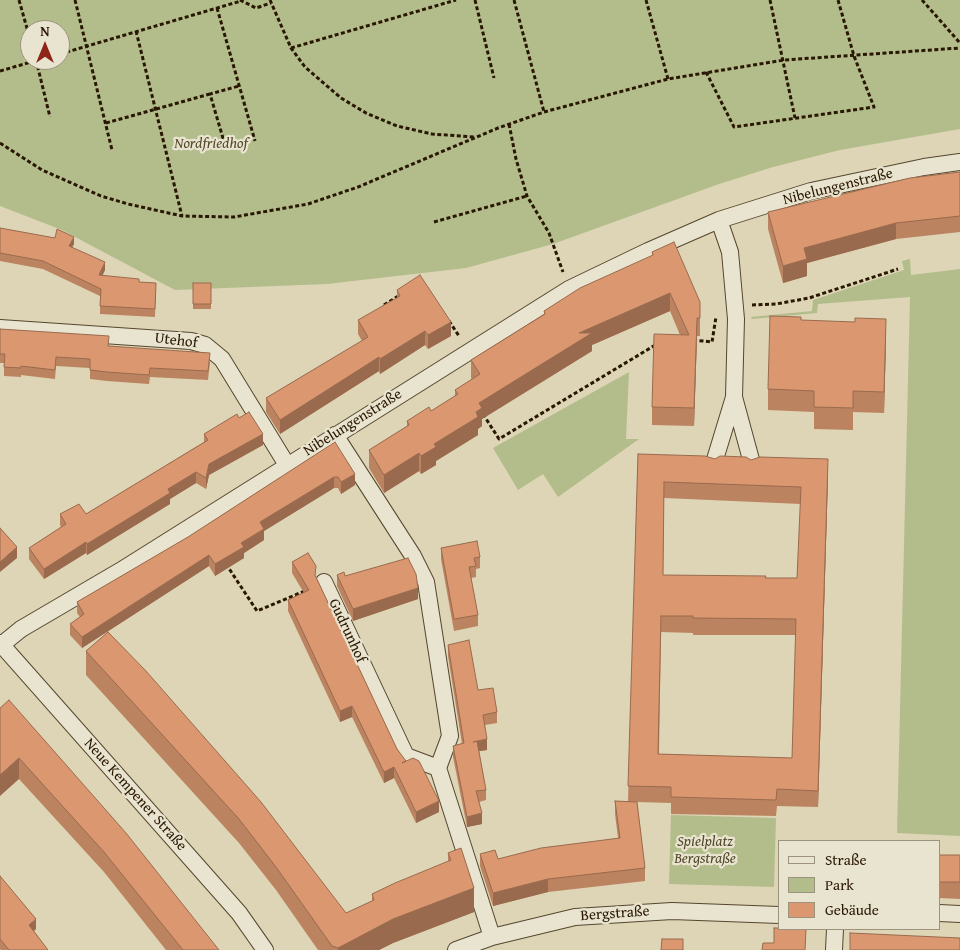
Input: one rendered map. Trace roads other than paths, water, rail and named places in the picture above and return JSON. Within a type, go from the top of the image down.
[{"type":"street","name":"Nibelungenstraße","points":[[1,645],[21,629],[120,571],[569,289],[648,251],[719,220],[811,191],[924,167],[960,162]]},
{"type":"street","points":[[719,220],[730,252],[735,306],[734,397],[753,467]]},
{"type":"street","name":"Utehof","points":[[0,328],[191,340],[205,345],[222,359],[287,465]]},
{"type":"street","points":[[713,466],[734,397]]},
{"type":"street","points":[[335,435],[413,556],[426,582],[450,736],[438,768],[492,937]]},
{"type":"street","name":"Gudrunhof","points":[[324,582],[406,756],[438,768]]},
{"type":"street","name":"Neue Kempener Straße","points":[[1,645],[239,913],[265,950]]},
{"type":"street","name":"Bergstraße","points":[[456,950],[492,937],[575,917],[672,910],[778,915]]},
{"type":"street","points":[[940,913],[960,914]]},
{"type":"street","points":[[834,930],[834,950]]},
{"type":"park label","name":"Nordfriedhof","points":[[211,144]]},
{"type":"park label","name":"Spielplatz Bergstraße","points":[[705,850]]}]
